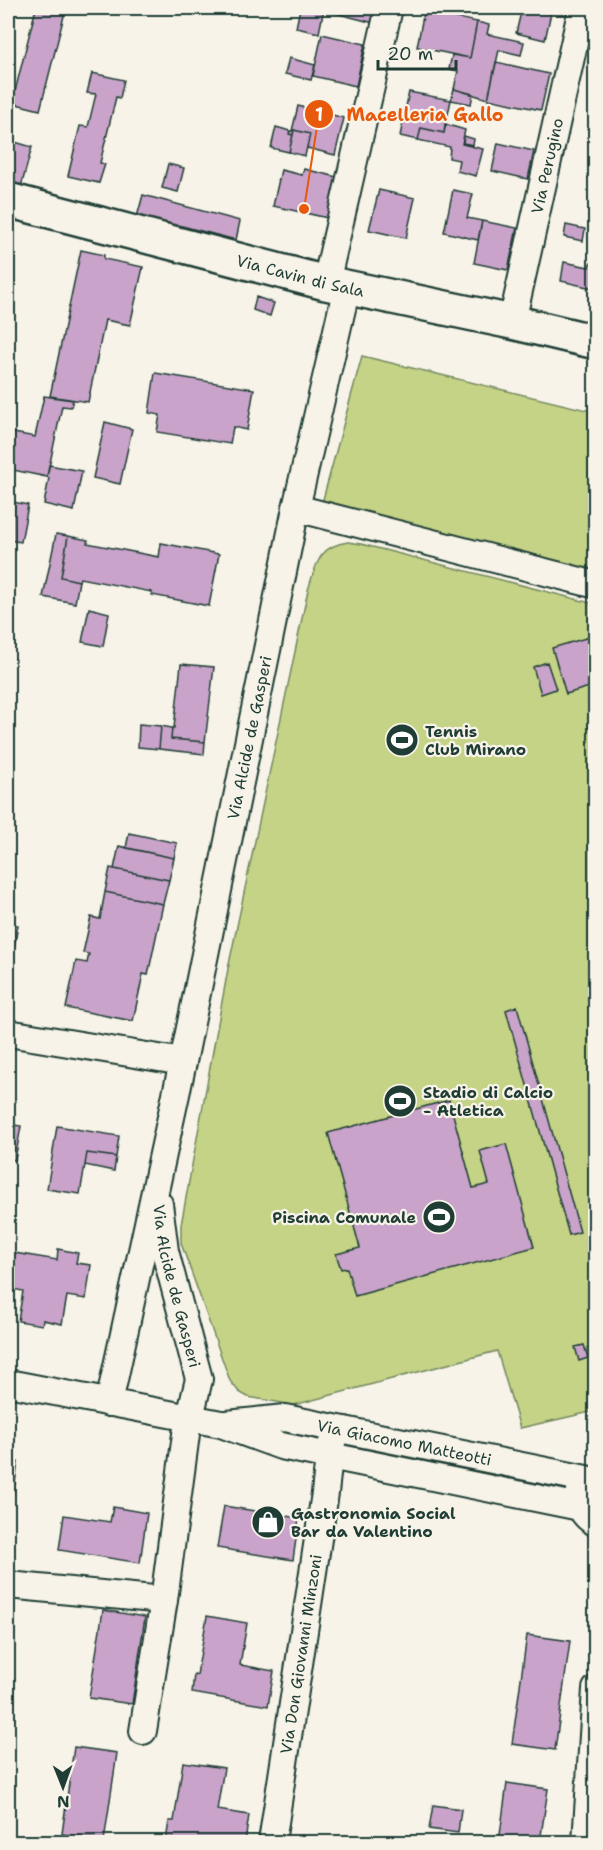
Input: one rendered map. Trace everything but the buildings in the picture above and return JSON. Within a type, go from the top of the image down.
[{"type":"main road","name":"Via Cavin di Sala","points":[[8,200],[337,285],[596,342]]},
{"type":"street","name":"Via Alcide de Gasperi","points":[[109,1402],[157,1189],[296,508],[389,8]]},
{"type":"street","name":"Via Perugino","points":[[512,322],[582,8]]},
{"type":"street","points":[[296,508],[596,585]]},
{"type":"street","points":[[8,1033],[183,1062]]},
{"type":"street","name":"Via Alcide de Gasperi","points":[[143,1731],[164,1600],[186,1434],[199,1379],[165,1251],[157,1189]]},
{"type":"street","name":"Via Giacomo Matteotti","points":[[8,1383],[221,1424],[281,1446],[588,1515]]},
{"type":"street","name":"Via Giacomo Matteotti","points":[[221,1424],[285,1419],[591,1476]]},
{"type":"street","name":"Via Don Giovanni Minzoni","points":[[272,1842],[329,1456],[335,1429]]},
{"type":"street","name":"Via Giacomo Matteotti","points":[[588,1515],[579,1497],[581,1487],[591,1476]]},
{"type":"street","points":[[8,1585],[164,1600]]},
{"type":"street","points":[[586,1842],[596,1689]]},
{"type":"green space","points":[[362,356],[595,412],[595,582],[319,514]]},
{"type":"green space","name":"Stadio di Calcio - Atletica","points":[[348,542],[595,604],[595,1411],[520,1428],[497,1351],[294,1405],[248,1397],[239,1392],[230,1381],[181,1243],[181,1225],[228,969],[308,590],[316,565],[324,552],[338,544]]},
{"type":"place","name":"Macelleria Gallo","points":[[304,209]]},
{"type":"place","name":"Tennis Club Mirano","points":[[402,740]]},
{"type":"place","name":"Stadio di Calcio - Atletica","points":[[400,1101]]},
{"type":"place","name":"Piscina Comunale","points":[[439,1217]]},
{"type":"place","name":"Gastronomia Social Bar da Valentino","points":[[268,1522]]}]
